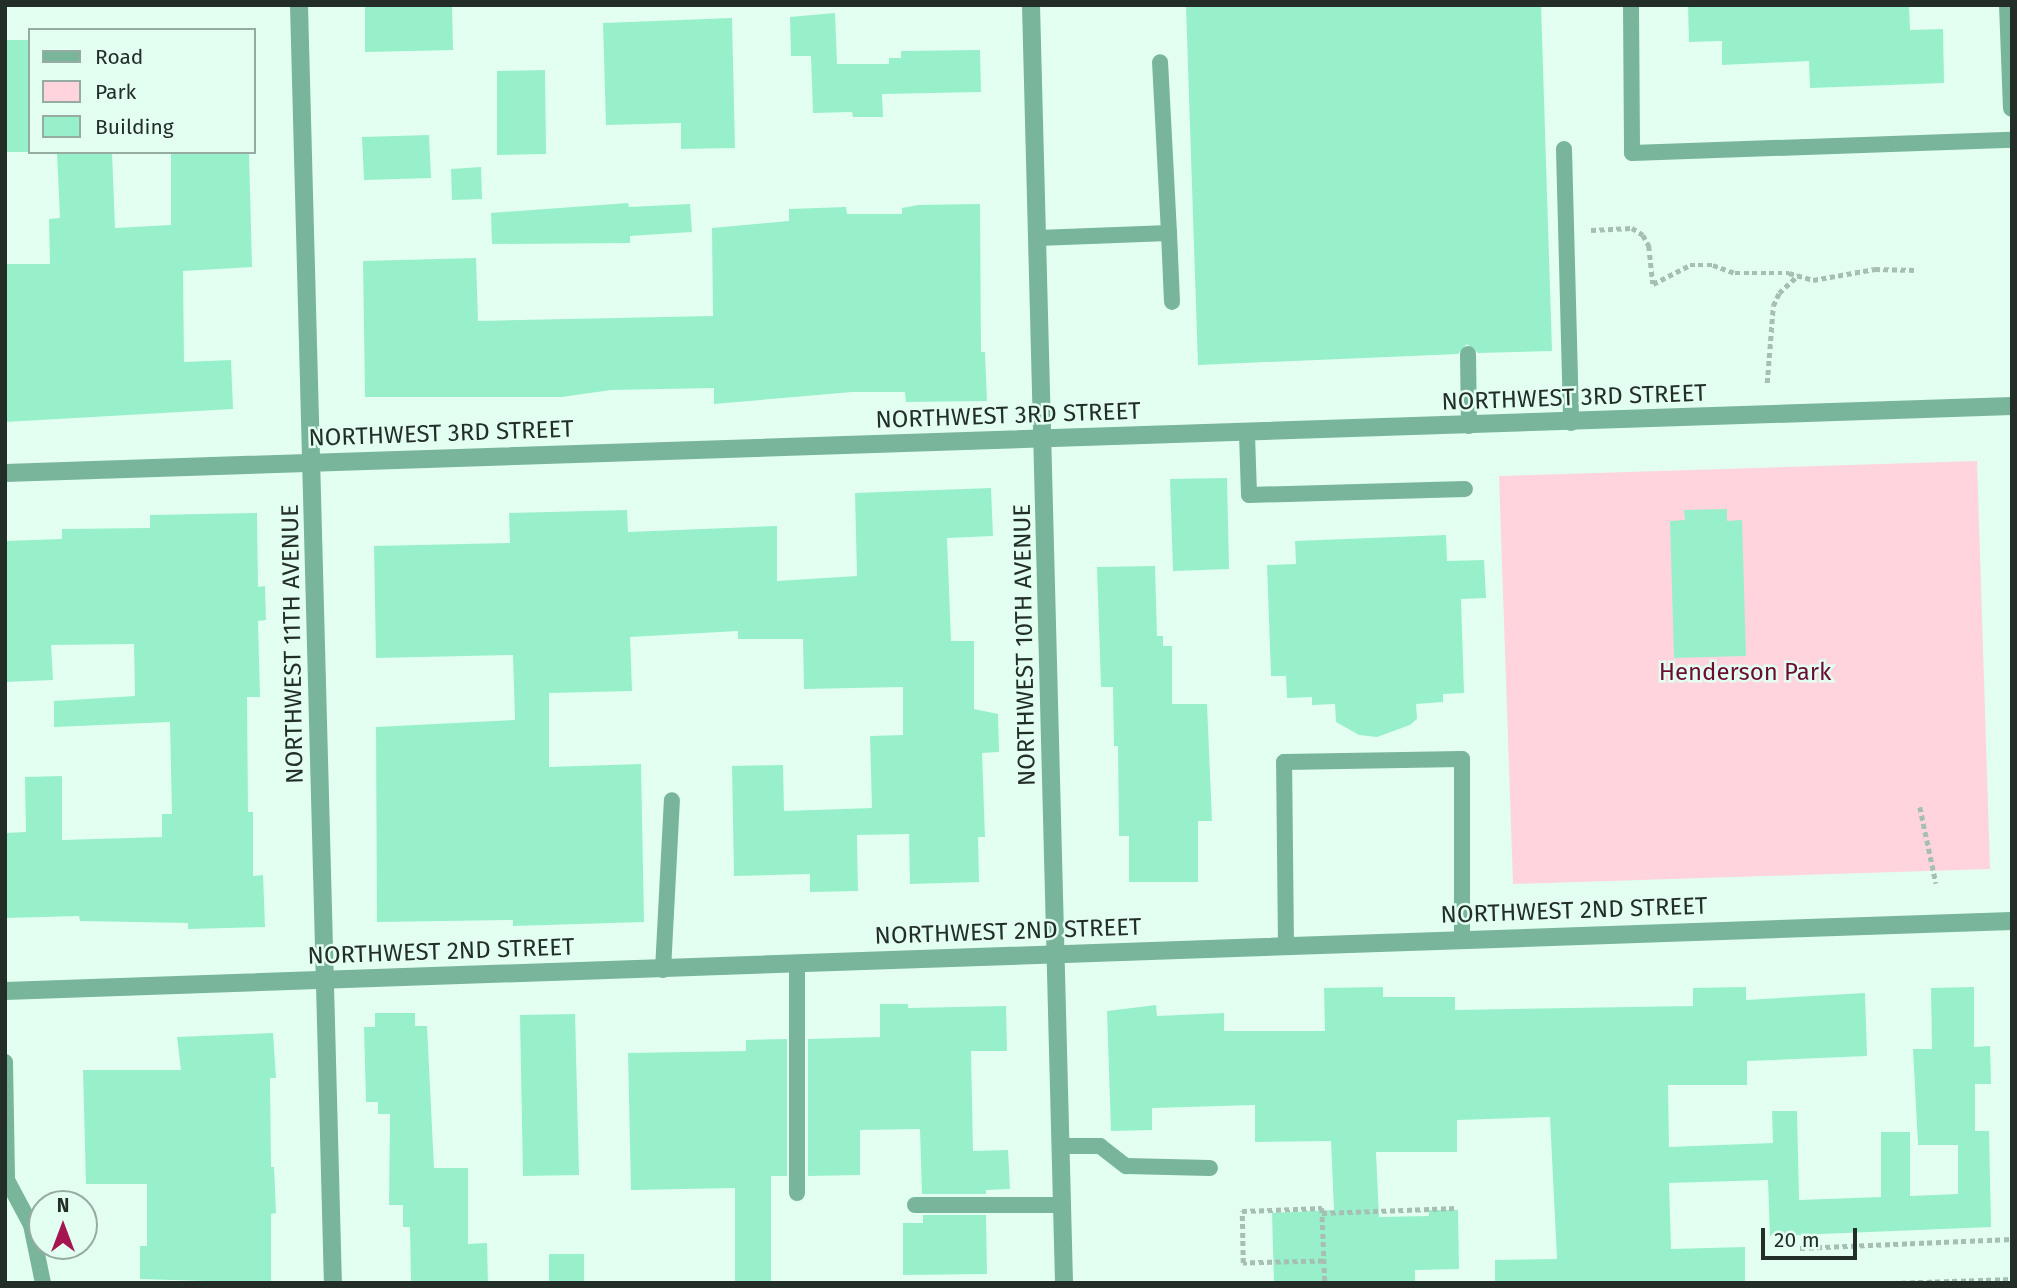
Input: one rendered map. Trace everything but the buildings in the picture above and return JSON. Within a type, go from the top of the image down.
[{"type":"street","name":"NORTHWEST 11TH AVENUE","points":[[299,5],[314,463],[332,1283]]},
{"type":"street","name":"NORTHWEST 10TH AVENUE","points":[[1031,5],[1064,1283]]},
{"type":"street","points":[[2008,5],[2012,108]]},
{"type":"street","name":"NORTHWEST 3RD STREET","points":[[5,473],[1247,434],[2012,406]]},
{"type":"street","name":"NORTHWEST 2ND STREET","points":[[5,991],[2012,921]]},
{"type":"lane","points":[[1631,5],[1632,153],[2012,140]]},
{"type":"lane","points":[[1160,62],[1172,302]]},
{"type":"lane","points":[[1564,149],[1571,423]]},
{"type":"lane","points":[[1038,238],[1169,233]]},
{"type":"lane","points":[[1468,354],[1469,426]]},
{"type":"lane","points":[[1247,434],[1249,495],[1465,489]]},
{"type":"lane","points":[[1286,946],[1284,762],[1462,759],[1462,940]]},
{"type":"lane","points":[[663,970],[672,800]]},
{"type":"lane","points":[[797,964],[797,1193]]},
{"type":"lane","points":[[5,1062],[7,1180],[31,1225],[43,1283]]},
{"type":"lane","points":[[1060,1146],[1100,1146],[1126,1166],[1210,1168]]},
{"type":"lane","points":[[915,1205],[1061,1205]]},
{"type":"path","points":[[1586,230],[1632,228],[1643,234],[1649,246],[1653,284],[1690,265],[1713,265],[1735,273],[1798,274],[1813,280],[1867,270],[1917,270]]},
{"type":"path","points":[[1767,383],[1773,306],[1779,293],[1798,274]]},
{"type":"path","points":[[1920,807],[1936,883]]},
{"type":"path","points":[[1324,1261],[1244,1264],[1242,1211],[1322,1208],[1325,1283]]},
{"type":"path","points":[[1322,1213],[1457,1208]]},
{"type":"path","points":[[1800,1248],[2012,1239]]},
{"type":"path","points":[[1893,1283],[2012,1279]]},
{"type":"green space","name":"Henderson Park","points":[[1977,461],[1990,869],[1513,884],[1499,476]]}]
